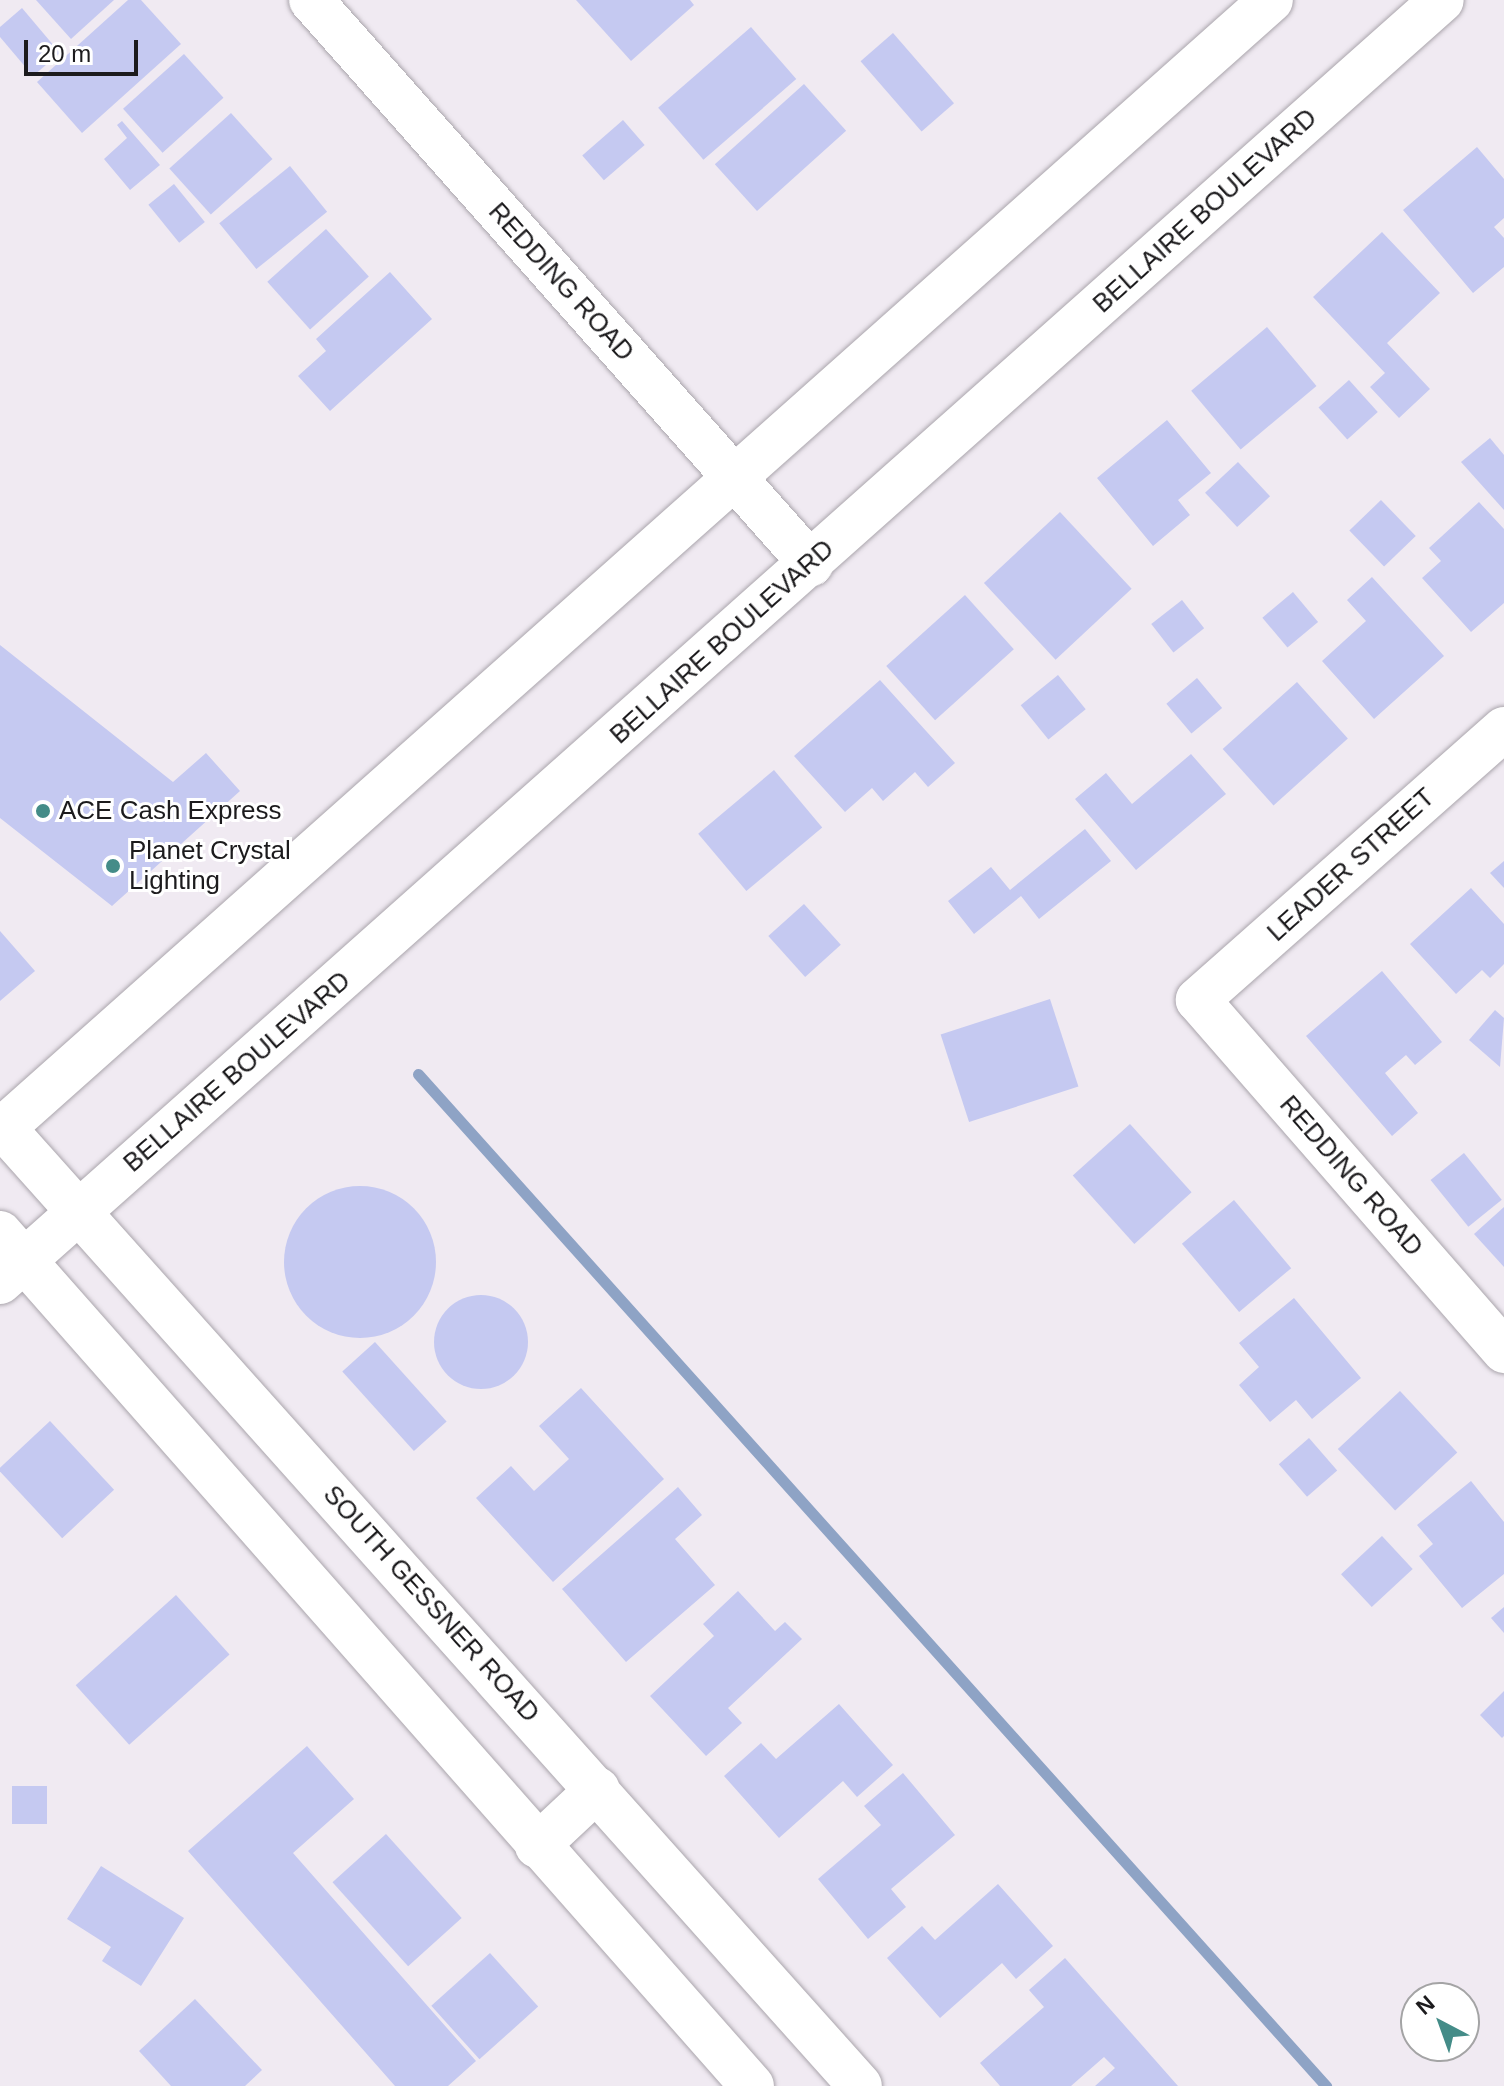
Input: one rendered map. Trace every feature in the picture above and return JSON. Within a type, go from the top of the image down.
[{"type":"main road","name":"REDDING ROAD","points":[[311,0],[811,564]]},
{"type":"main road","points":[[1,1127],[1271,0]]},
{"type":"main road","name":"BELLAIRE BOULEVARD","points":[[8,1259],[78,1213],[1442,0]]},
{"type":"main road","name":"LEADER STREET","points":[[1198,1000],[1504,729]]},
{"type":"main road","name":"REDDING ROAD","points":[[1198,1000],[1504,1351]]},
{"type":"main road","name":"SOUTH GESSNER ROAD","points":[[1,1127],[598,1789],[860,2086]]},
{"type":"main road","points":[[8,1259],[752,2086]]},
{"type":"main road","points":[[537,1846],[598,1789]]},
{"type":"building","points":[[36,0],[114,0],[71,39]]},
{"type":"building","points":[[128,0],[141,0],[181,44],[82,133],[37,82]]},
{"type":"building","points":[[576,0],[690,0],[694,5],[631,61]]},
{"type":"building","points":[[22,8],[60,53],[33,76],[0,37],[0,27]]},
{"type":"building","points":[[751,27],[796,79],[703,160],[658,108]]},
{"type":"building","points":[[893,33],[954,103],[922,131],[861,61]]},
{"type":"building","points":[[184,54],[223,98],[163,153],[123,109]]},
{"type":"building","points":[[804,84],[846,131],[757,211],[715,164]]},
{"type":"building","points":[[231,113],[272,159],[211,215],[169,169]]},
{"type":"building","points":[[623,120],[645,145],[604,180],[582,155]]},
{"type":"building","points":[[122,121],[160,165],[130,190],[104,159],[127,138],[117,125]]},
{"type":"building","points":[[1477,147],[1504,179],[1504,218],[1494,227],[1504,238],[1504,267],[1473,293],[1403,210]]},
{"type":"building","points":[[290,166],[327,212],[256,269],[219,223]]},
{"type":"building","points":[[174,184],[205,222],[179,243],[148,205]]},
{"type":"building","points":[[326,229],[369,277],[310,329],[267,282]]},
{"type":"building","points":[[1382,232],[1440,293],[1387,343],[1430,389],[1399,418],[1370,387],[1385,373],[1313,297]]},
{"type":"building","points":[[390,272],[432,319],[330,411],[298,376],[326,351],[316,339]]},
{"type":"building","points":[[1267,327],[1316,386],[1241,450],[1191,391]]},
{"type":"building","points":[[1349,380],[1378,412],[1347,439],[1319,407]]},
{"type":"building","points":[[1167,420],[1211,473],[1178,500],[1190,515],[1153,546],[1097,478]]},
{"type":"building","points":[[1490,438],[1504,455],[1504,510],[1461,462]]},
{"type":"building","points":[[1238,462],[1270,496],[1237,527],[1205,493]]},
{"type":"building","points":[[1381,500],[1416,536],[1384,567],[1349,531]]},
{"type":"building","points":[[1479,502],[1504,529],[1504,603],[1471,632],[1422,578],[1441,561],[1429,548]]},
{"type":"building","points":[[1060,512],[1132,589],[1056,660],[984,583]]},
{"type":"building","points":[[1372,577],[1444,656],[1374,719],[1322,661],[1366,621],[1347,600]]},
{"type":"building","points":[[1293,592],[1318,622],[1287,648],[1262,618]]},
{"type":"building","points":[[965,595],[1014,649],[935,720],[886,666]]},
{"type":"building","points":[[1182,600],[1204,628],[1173,652],[1151,624]]},
{"type":"building","points":[[0,645],[173,782],[206,753],[240,791],[112,906],[0,818]]},
{"type":"building","points":[[1058,675],[1086,709],[1048,739],[1021,705]]},
{"type":"building","points":[[1197,678],[1222,708],[1191,734],[1166,704]]},
{"type":"building","points":[[880,680],[955,763],[928,787],[915,772],[883,801],[872,788],[845,812],[794,756]]},
{"type":"building","points":[[1297,682],[1348,738],[1274,805],[1223,749]]},
{"type":"building","points":[[1191,754],[1226,794],[1136,870],[1075,799],[1106,773],[1132,804]]},
{"type":"building","points":[[774,770],[822,827],[746,891],[698,834]]},
{"type":"building","points":[[1085,829],[1111,861],[1039,919],[1021,896],[974,934],[948,901],[991,867],[1010,890]]},
{"type":"building","points":[[1504,861],[1504,888],[1490,873]]},
{"type":"building","points":[[1471,888],[1504,924],[1504,964],[1490,978],[1482,970],[1456,994],[1410,944]]},
{"type":"building","points":[[804,904],[841,945],[805,977],[768,936]]},
{"type":"building","points":[[0,931],[35,971],[0,1001]]},
{"type":"building","points":[[1382,971],[1442,1042],[1415,1065],[1406,1055],[1385,1073],[1418,1113],[1392,1136],[1306,1036]]},
{"type":"building","points":[[1050,999],[1078,1086],[969,1122],[941,1035]]},
{"type":"building","points":[[1495,1010],[1504,1018],[1500,1067],[1469,1040]]},
{"type":"building","points":[[1130,1124],[1192,1192],[1134,1244],[1073,1176]]},
{"type":"building","points":[[1464,1153],[1502,1200],[1468,1227],[1431,1180]]},
{"type":"building","points":[[360,1186],[389,1192],[414,1208],[430,1233],[436,1262],[430,1291],[414,1316],[389,1332],[360,1338],[331,1332],[306,1316],[290,1291],[284,1262],[290,1233],[306,1208],[331,1192]]},
{"type":"building","points":[[1234,1200],[1291,1268],[1239,1312],[1182,1244]]},
{"type":"building","points":[[1504,1207],[1504,1267],[1474,1234]]},
{"type":"building","points":[[481,1295],[499,1298],[514,1309],[525,1324],[528,1342],[525,1360],[514,1375],[499,1386],[481,1389],[463,1386],[448,1375],[437,1360],[434,1342],[437,1324],[448,1309],[463,1298]]},
{"type":"building","points":[[1294,1298],[1361,1378],[1312,1419],[1296,1400],[1270,1422],[1239,1385],[1259,1367],[1239,1343]]},
{"type":"building","points":[[375,1342],[447,1422],[414,1451],[342,1371]]},
{"type":"building","points":[[581,1388],[664,1479],[553,1582],[476,1498],[511,1466],[534,1491],[569,1459],[539,1426]]},
{"type":"building","points":[[1400,1391],[1457,1452],[1395,1510],[1338,1449]]},
{"type":"building","points":[[50,1421],[114,1490],[62,1538],[0,1471],[0,1468]]},
{"type":"building","points":[[1309,1438],[1337,1470],[1307,1497],[1279,1464]]},
{"type":"building","points":[[1471,1481],[1504,1522],[1504,1574],[1462,1608],[1419,1556],[1433,1544],[1417,1525]]},
{"type":"building","points":[[678,1487],[702,1515],[675,1539],[715,1585],[626,1662],[562,1589]]},
{"type":"building","points":[[1382,1536],[1413,1569],[1372,1607],[1341,1574]]},
{"type":"building","points":[[738,1591],[775,1631],[785,1622],[802,1639],[728,1708],[742,1723],[706,1756],[650,1696],[714,1636],[703,1624]]},
{"type":"building","points":[[176,1595],[230,1654],[129,1745],[76,1685]]},
{"type":"building","points":[[1504,1607],[1504,1633],[1491,1618]]},
{"type":"building","points":[[1504,1691],[1504,1736],[1502,1738],[1480,1715]]},
{"type":"building","points":[[839,1704],[893,1765],[857,1797],[843,1781],[779,1838],[724,1776],[761,1743],[776,1759]]},
{"type":"building","points":[[307,1746],[354,1799],[293,1853],[476,2061],[448,2086],[395,2086],[188,1851]]},
{"type":"building","points":[[903,1773],[955,1835],[891,1889],[906,1907],[868,1939],[818,1879],[881,1825],[864,1806]]},
{"type":"building","points":[[12,1786],[47,1786],[47,1824],[12,1824]]},
{"type":"building","points":[[386,1834],[462,1918],[408,1966],[332,1882]]},
{"type":"building","points":[[101,1866],[184,1918],[141,1986],[102,1961],[111,1947],[67,1919]]},
{"type":"building","points":[[998,1884],[1053,1946],[1016,1979],[1002,1963],[940,2018],[887,1958],[922,1926],[935,1940]]},
{"type":"building","points":[[490,1953],[538,2007],[479,2059],[431,2006]]},
{"type":"building","points":[[1065,1958],[1178,2086],[1095,2086],[1115,2068],[1104,2057],[1071,2086],[1000,2086],[980,2063],[1044,2007],[1029,1990]]},
{"type":"building","points":[[195,1999],[262,2070],[245,2086],[171,2086],[139,2051]]},
{"type":"waterway","points":[[418,1074],[1326,2086]]},
{"type":"place","name":"ACE Cash Express","points":[[43,811]]},
{"type":"place","name":"Planet Crystal Lighting","points":[[113,866]]}]
